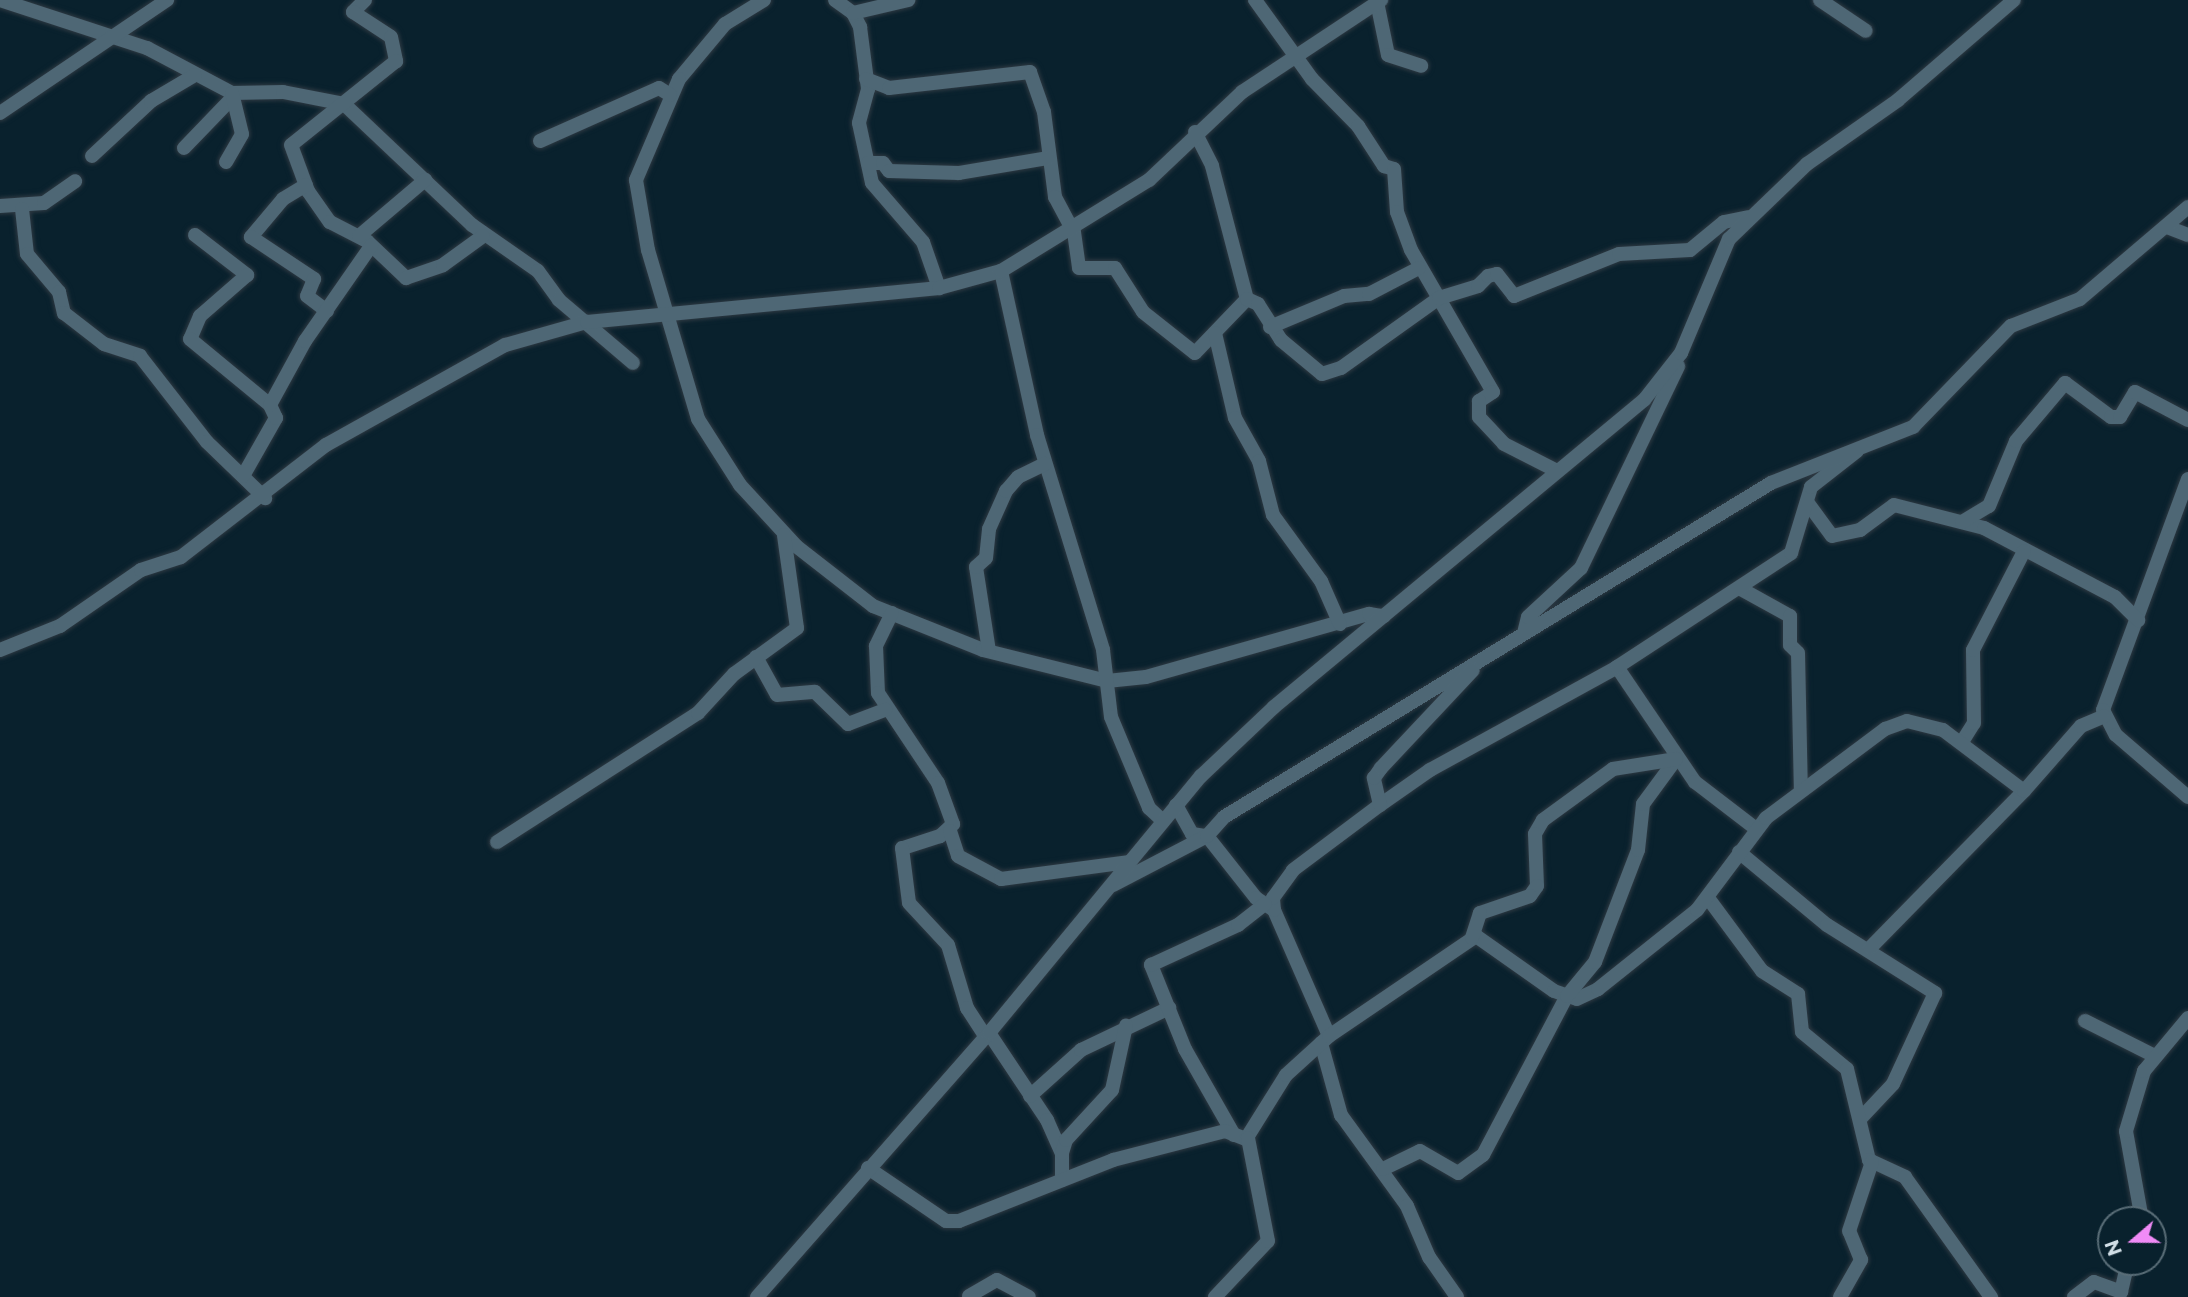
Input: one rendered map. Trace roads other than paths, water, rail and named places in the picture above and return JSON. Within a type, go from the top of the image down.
[{"type":"street","points":[[0,0],[159,54],[233,95],[283,92],[344,104],[483,236],[538,271],[559,300],[633,363]]},
{"type":"street","points":[[0,113],[167,0]]},
{"type":"street","points":[[365,0],[353,12],[391,37],[397,56],[386,74],[291,145],[306,185],[330,222],[359,236],[410,278],[443,265],[483,236]]},
{"type":"street","points":[[764,0],[725,24],[670,95],[636,180],[667,314],[704,432],[740,485],[784,533],[853,591],[892,613],[989,651],[1107,681],[1146,677],[1368,614],[1384,616]]},
{"type":"street","points":[[835,0],[853,13],[866,79],[859,123],[878,197],[923,242],[939,288]]},
{"type":"street","points":[[853,13],[908,0]]},
{"type":"street","points":[[1255,0],[1294,55],[1358,126],[1384,166],[1394,169],[1397,212],[1419,268],[1493,392],[1479,401],[1479,417],[1503,444],[1555,470]]},
{"type":"street","points":[[1820,0],[1866,31]]},
{"type":"street","points":[[1524,633],[1528,617],[1581,568],[1664,405],[1714,264],[1749,217],[1807,164],[1898,100],[2014,0]]},
{"type":"street","points":[[0,650],[60,626],[141,570],[181,557],[265,498],[326,445],[439,378],[505,345],[587,322],[939,288],[1001,271],[1149,180],[1195,132],[1294,55],[1379,1],[1388,55],[1421,66]]},
{"type":"street","points":[[866,79],[889,88],[1030,72],[1037,79],[1048,158],[1060,214],[1070,230],[1079,268],[1115,268],[1143,312],[1184,348],[1198,352],[1247,299]]},
{"type":"street","points":[[92,156],[151,101],[195,75]]},
{"type":"street","points":[[540,141],[659,88],[670,95]]},
{"type":"street","points":[[184,148],[233,95]]},
{"type":"street","points":[[226,162],[242,134],[233,95]]},
{"type":"street","points":[[1195,132],[1209,156],[1247,299]]},
{"type":"street","points":[[869,163],[883,163],[889,171],[959,173],[1048,158]]},
{"type":"street","points":[[359,236],[425,180]]},
{"type":"street","points":[[0,206],[22,209],[44,203],[75,181]]},
{"type":"street","points":[[306,185],[283,199],[251,237],[314,279],[307,296],[327,312]]},
{"type":"street","points":[[1108,887],[1207,836],[1224,817],[1771,483],[1913,427],[1948,384],[2011,326],[2080,299],[2188,207]]},
{"type":"street","points":[[22,209],[27,254],[59,292],[64,313],[104,344],[140,356],[207,442],[265,498]]},
{"type":"street","points":[[1247,299],[1258,304],[1270,327],[1322,374],[1341,368],[1439,298],[1497,274],[1509,296],[1619,254],[1690,250],[1724,222],[1749,217]]},
{"type":"street","points":[[2167,227],[2188,235]]},
{"type":"street","points":[[195,235],[247,275],[200,316],[190,339],[270,405],[276,418],[243,476]]},
{"type":"street","points":[[270,405],[371,246]]},
{"type":"street","points":[[1270,327],[1344,296],[1369,295],[1419,268]]},
{"type":"street","points":[[1001,271],[1045,464],[1103,650],[1111,717],[1149,808],[1163,821]]},
{"type":"street","points":[[1215,333],[1235,418],[1259,461],[1273,515],[1321,581],[1340,624]]},
{"type":"street","points":[[757,1297],[988,1035],[1176,805],[1244,733],[1555,470],[1644,400],[1681,354]]},
{"type":"street","points":[[1962,522],[1989,506],[2016,441],[2065,383],[2111,416],[2120,417],[2135,392],[2188,420]]},
{"type":"street","points":[[1215,1297],[1268,1241],[1241,1137],[1169,1008],[1151,965],[1238,925],[1269,907],[1293,870],[1430,770],[1616,667],[1741,589],[1791,553],[1811,487],[1861,449]]},
{"type":"street","points":[[989,651],[976,567],[986,558],[989,529],[1006,491],[1018,477],[1045,464]]},
{"type":"street","points":[[2188,479],[2138,620],[2108,690],[2104,716],[2116,735],[2188,797]]},
{"type":"street","points":[[1807,502],[1832,536],[1860,530],[1887,506],[1962,522],[2115,597],[2138,620]]},
{"type":"street","points":[[497,842],[698,713],[757,656],[797,628],[784,533]]},
{"type":"street","points":[[1962,742],[1974,723],[1973,650],[2024,551]]},
{"type":"street","points":[[1741,589],[1790,616],[1790,645],[1798,653],[1801,791]]},
{"type":"street","points":[[892,613],[874,658],[885,710],[938,783],[951,816],[950,831],[958,856],[1001,879],[1128,862]]},
{"type":"street","points":[[757,656],[777,695],[815,692],[848,724],[885,710]]},
{"type":"street","points":[[1380,805],[1374,778],[1452,698],[1476,665]]},
{"type":"street","points":[[1616,667],[1676,759],[1713,801],[1755,828]]},
{"type":"street","points":[[1870,948],[2024,792],[2081,726],[2104,716]]},
{"type":"street","points":[[1472,938],[1567,996],[1577,999],[1598,989],[1708,898],[1755,828],[1801,791],[1903,721],[1943,730],[2024,792]]},
{"type":"street","points":[[1241,1137],[1286,1075],[1325,1039],[1472,938],[1480,913],[1530,896],[1537,886],[1535,834],[1543,820],[1613,769],[1676,759]]},
{"type":"street","points":[[1383,1169],[1420,1151],[1458,1173],[1483,1155],[1567,996],[1595,962],[1638,850],[1643,804],[1676,759]]},
{"type":"street","points":[[1176,805],[1192,834],[1207,836],[1269,907],[1325,1039],[1341,1115],[1383,1169],[1457,1297]]},
{"type":"street","points":[[950,831],[902,848],[909,903],[948,945],[967,1008],[1030,1096],[1062,1153]]},
{"type":"street","points":[[1738,852],[1826,925],[1870,948],[1935,993],[1894,1084],[1862,1116]]},
{"type":"street","points":[[1708,898],[1762,971],[1802,999],[1799,1026],[1847,1069],[1862,1116],[1872,1162],[1849,1231],[1861,1259],[1840,1297]]},
{"type":"street","points":[[1030,1096],[1081,1050],[1126,1026],[1169,1008]]},
{"type":"street","points":[[2139,1206],[2125,1144],[2153,1055],[2188,1018]]},
{"type":"street","points":[[2085,1021],[2153,1055]]},
{"type":"street","points":[[1062,1180],[1062,1153],[1066,1140],[1112,1090],[1126,1026]]},
{"type":"street","points":[[868,1168],[946,1221],[1062,1180],[1217,1132],[1241,1137]]},
{"type":"street","points":[[1872,1162],[1905,1177],[1991,1297]]},
{"type":"street","points":[[2074,1297],[2094,1282],[2121,1292],[2125,1276]]},
{"type":"street","points":[[969,1296],[998,1280],[1029,1297]]}]
